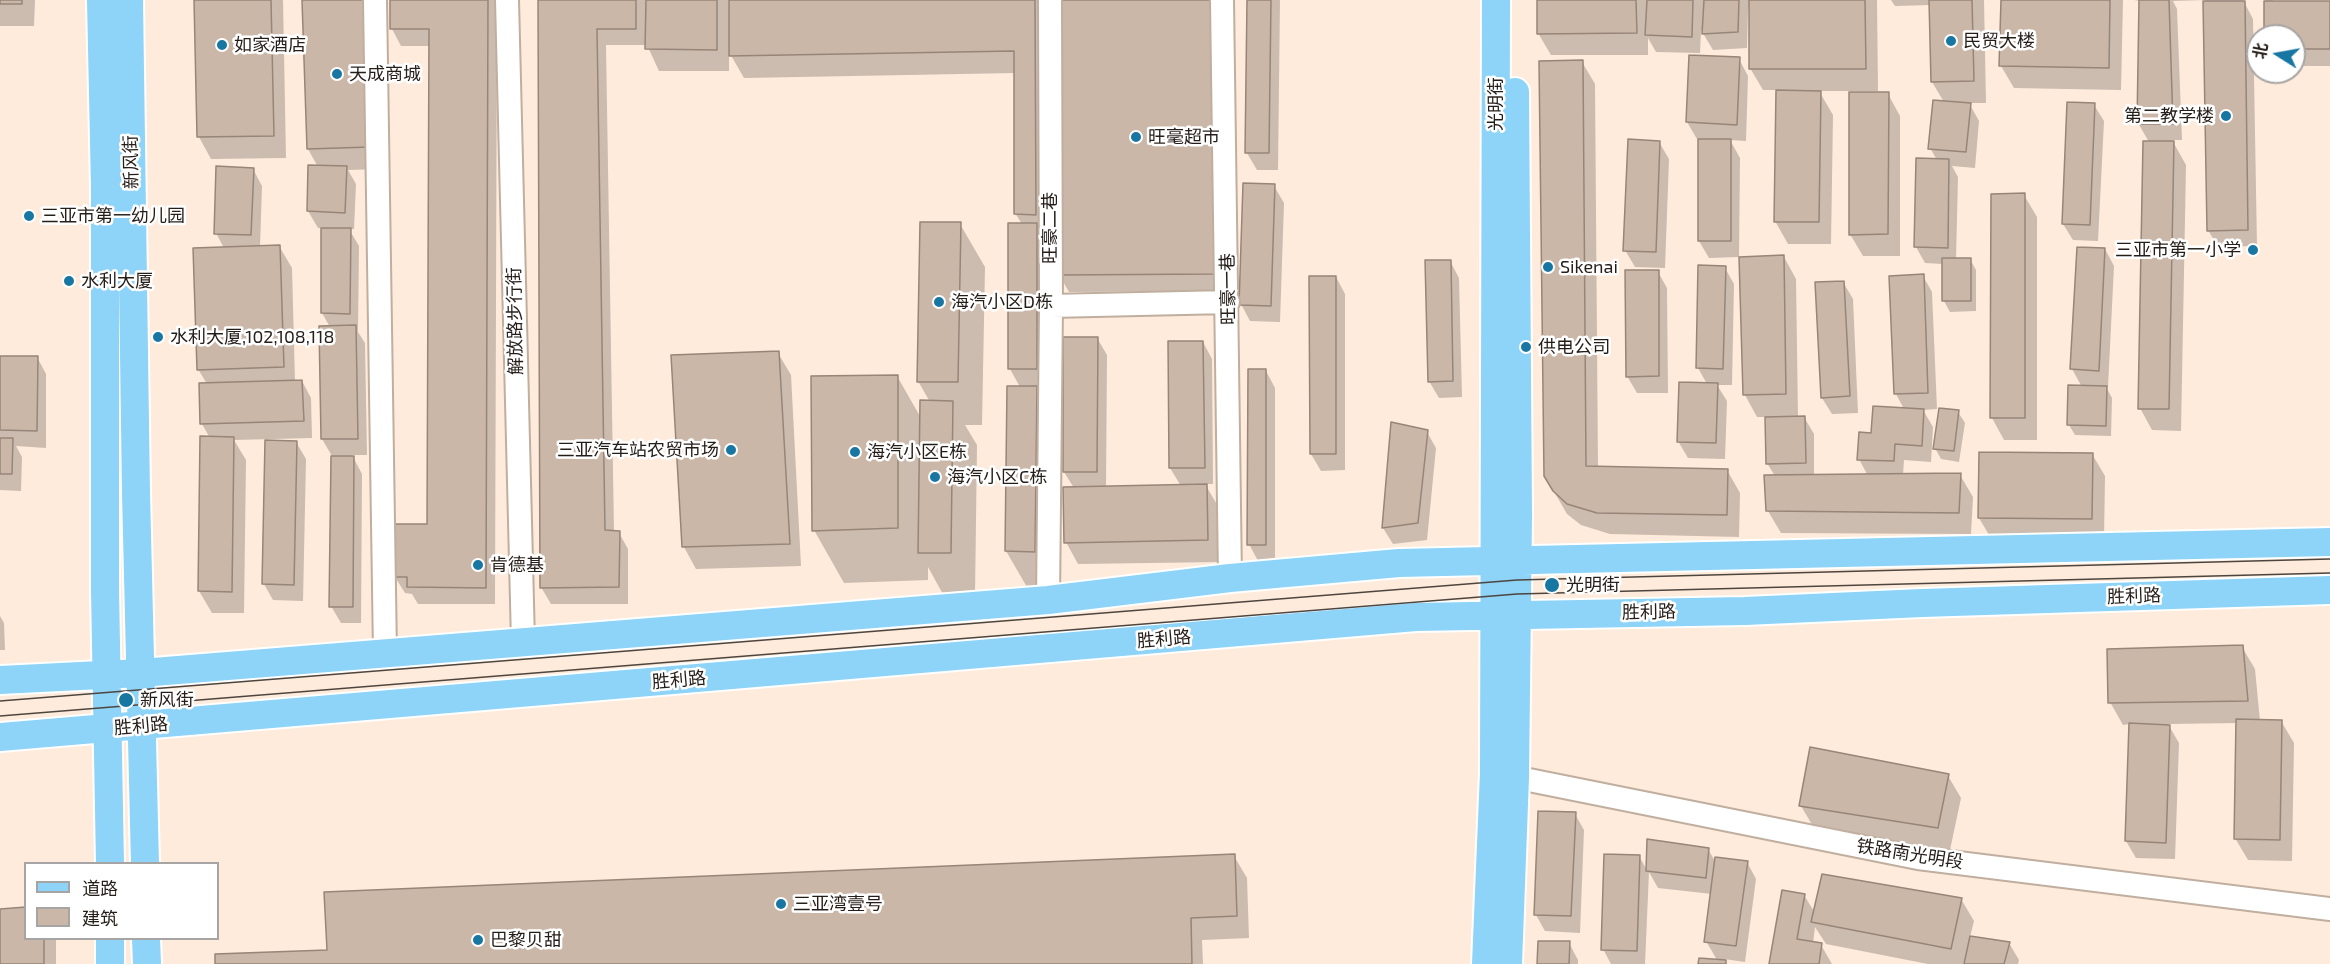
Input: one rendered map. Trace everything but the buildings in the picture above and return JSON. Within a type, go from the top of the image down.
[{"type":"main road","name":"新风街","points":[[101,0],[105,188],[106,676],[110,862]]},
{"type":"main road","name":"新风街","points":[[129,0],[145,862]]},
{"type":"main road","name":"光明街","points":[[1496,0],[1506,560]]},
{"type":"main road","name":"光明街","points":[[1508,964],[1505,615],[1515,0]]},
{"type":"main road","points":[[0,680],[106,676],[1048,600],[1230,578],[1400,563],[2330,542]]},
{"type":"main road","name":"胜利路","points":[[0,737],[1416,617],[1745,611],[2330,590]]},
{"type":"main road","name":"光明街","points":[[1486,964],[1505,775]]},
{"type":"main road","points":[[110,940],[110,964]]},
{"type":"main road","points":[[146,940],[147,964]]},
{"type":"street","points":[[375,0],[385,653]]},
{"type":"street","name":"解放路步行街","points":[[507,0],[523,642]]},
{"type":"street","name":"旺豪二巷","points":[[1048,600],[1051,306],[1050,0]]},
{"type":"street","name":"旺豪一巷","points":[[1222,0],[1228,302],[1230,578]]},
{"type":"street","points":[[1051,306],[1228,302]]},
{"type":"street","name":"铁路南光明段","points":[[1505,775],[1918,858],[2330,909]]},
{"type":"tram line","points":[[0,701],[1517,580],[2330,559]]},
{"type":"tram line","points":[[0,716],[1517,594],[2330,573]]},
{"type":"place","name":"民贸大楼","points":[[1951,41]]},
{"type":"place","name":"如家酒店","points":[[222,45]]},
{"type":"place","name":"天成商城","points":[[337,74]]},
{"type":"place","name":"第二教学楼","points":[[2226,116]]},
{"type":"place","name":"旺毫超市","points":[[1136,137]]},
{"type":"place","name":"三亚市第一幼儿园","points":[[29,216]]},
{"type":"place","name":"三亚市第一小学","points":[[2253,250]]},
{"type":"place","name":"Sikenai","points":[[1548,267]]},
{"type":"place","name":"水利大厦","points":[[69,281]]},
{"type":"place","name":"海汽小区D栋","points":[[939,302]]},
{"type":"place","name":"水利大厦,102,108,118","points":[[158,337]]},
{"type":"place","name":"供电公司","points":[[1526,347]]},
{"type":"place","name":"三亚汽车站农贸市场","points":[[731,450]]},
{"type":"place","name":"海汽小区E栋","points":[[855,452]]},
{"type":"place","name":"海汽小区C栋","points":[[935,477]]},
{"type":"place","name":"肯德基","points":[[478,565]]},
{"type":"place","name":"光明街","points":[[1552,585]]},
{"type":"place","name":"新风街","points":[[126,700]]},
{"type":"place","name":"三亚湾壹号","points":[[781,904]]},
{"type":"place","name":"巴黎贝甜","points":[[478,940]]}]
